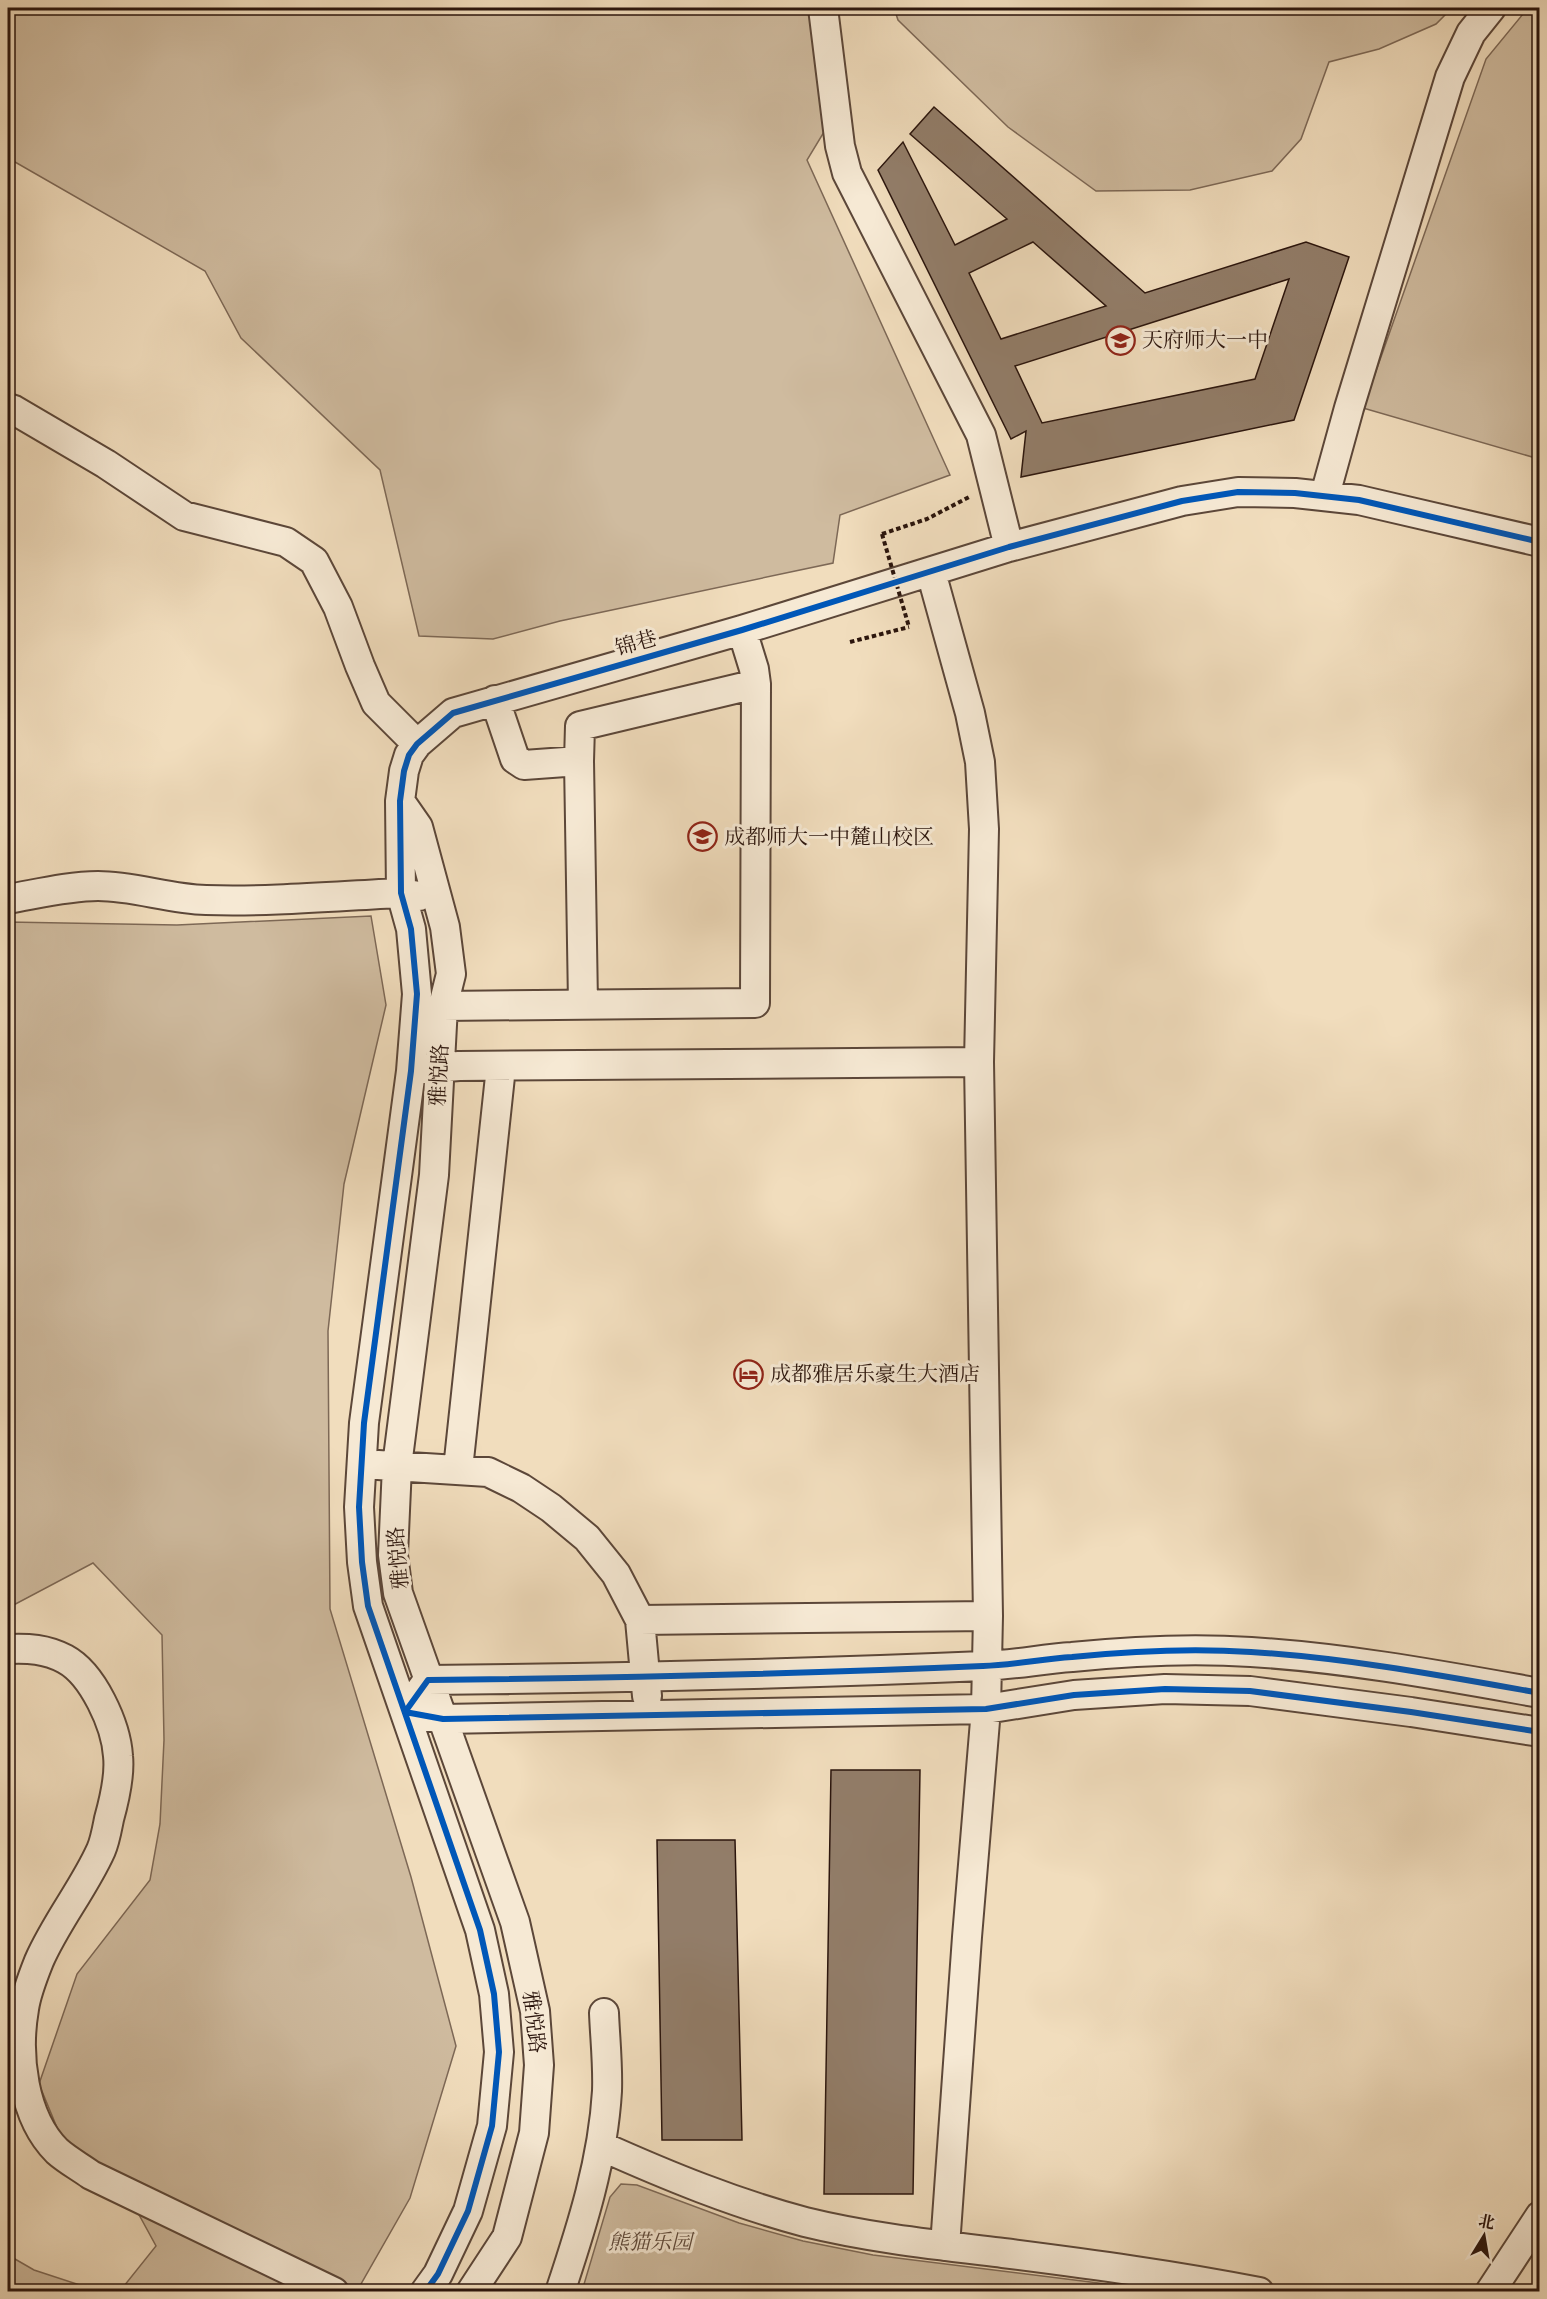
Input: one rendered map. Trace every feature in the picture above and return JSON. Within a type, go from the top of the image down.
[{"type":"street","points":[[823,8],[840,146],[847,173],[981,435],[1009,548]]},
{"type":"street","points":[[1325,495],[1349,408],[1450,77],[1471,33],[1491,8]]},
{"type":"street","points":[[8,408],[106,464],[184,516],[286,542],[314,561],[338,607],[376,703],[417,744]]},
{"type":"street","name":"锦巷","points":[[432,2283],[468,2211],[492,2126],[499,2052],[494,1994],[480,1929],[368,1606],[362,1551],[359,1507],[364,1423],[411,1071],[417,994],[411,929],[401,893],[400,801],[404,771],[409,755],[417,744],[453,713],[742,630],[1009,548],[1182,501],[1238,492],[1325,495],[1359,500],[1539,542]]},
{"type":"street","points":[[931,572],[970,712],[980,762],[984,829],[979,1062],[988,1616],[986,1709],[966,1937],[945,2246]]},
{"type":"street","points":[[443,1006],[755,1003],[756,684],[754,669],[742,630]]},
{"type":"street","points":[[583,1003],[580,726],[756,684]]},
{"type":"street","points":[[495,700],[515,759],[524,765],[579,761]]},
{"type":"street","name":"雅悦路","points":[[400,801],[418,827],[439,900],[451,974],[443,1006],[434,1175],[396,1466],[393,1555],[399,1593],[515,1922],[535,2011],[539,2065],[534,2133],[507,2237],[474,2291]]},
{"type":"street","points":[[8,899],[70,888],[97,886],[128,888],[183,900],[225,901],[401,893],[439,900]]},
{"type":"street","points":[[411,1071],[440,1067],[501,1066],[979,1062]]},
{"type":"street","points":[[458,1468],[501,1066]]},
{"type":"street","points":[[361,1464],[458,1468],[489,1472],[521,1488],[551,1508],[587,1539],[616,1574],[640,1620],[649,1715]]},
{"type":"street","points":[[640,1620],[988,1616]]},
{"type":"street","points":[[8,1649],[27,1648],[48,1652],[67,1660],[82,1674],[92,1686],[109,1718],[118,1756],[113,1805],[102,1849],[39,1961],[24,2008],[21,2042],[25,2083],[36,2120],[57,2151],[91,2175],[334,2292]]},
{"type":"street","points":[[1539,1693],[1326,1658],[1249,1652],[1169,1650],[987,1666],[646,1678],[428,1680],[405,1712],[443,1719],[986,1709],[1074,1695],[1165,1689],[1250,1691],[1400,1710],[1539,1732]]},
{"type":"street","points":[[561,2292],[581,2230],[601,2146],[607,2090],[604,2013]]},
{"type":"street","points":[[601,2146],[681,2182],[743,2204],[806,2222],[875,2236],[1164,2274],[1259,2292]]},
{"type":"street","points":[[1490,2292],[1539,2216]]},
{"type":"street","points":[[432,2283],[474,2291]]},
{"type":"path","points":[[850,642],[909,627],[882,534],[927,519],[993,484]]},
{"type":"green space","points":[[8,8],[475,8],[519,13],[527,8],[813,8],[827,127],[807,160],[950,475],[840,515],[833,563],[560,621],[493,639],[419,636],[380,470],[241,338],[205,271],[8,158]]},
{"type":"green space","points":[[894,8],[1452,8],[1436,24],[1379,49],[1329,62],[1301,139],[1272,171],[1190,190],[1096,191],[1008,127],[898,20]]},
{"type":"green space","points":[[1528,8],[1539,8],[1539,459],[1363,408],[1486,59]]},
{"type":"green space","points":[[371,916],[386,1005],[344,1184],[328,1331],[330,1609],[411,1877],[456,2046],[410,2198],[357,2291],[120,2291],[156,2246],[126,2191],[65,2147],[39,2084],[77,1974],[150,1880],[160,1824],[164,1740],[162,1635],[93,1563],[8,1608],[8,922],[177,925]]},
{"type":"green space","name":"熊猫乐园","points":[[621,2184],[637,2185],[739,2223],[803,2241],[873,2255],[1163,2291],[582,2291],[610,2197]]},
{"type":"green space","points":[[8,2255],[34,2270],[98,2291],[8,2291]]},
{"type":"building","points":[[934,107],[1145,293],[1306,242],[1349,257],[1294,420],[1021,477],[1026,431],[1011,439],[878,170],[903,142],[955,245],[1007,219],[910,134]],"holes":[[[1033,242],[1106,306],[1001,339],[969,273]],[[1289,279],[1255,379],[1042,423],[1015,366]]]},
{"type":"building","points":[[831,1770],[920,1770],[913,2194],[824,2194]]},
{"type":"building","points":[[657,1840],[735,1840],[742,2140],[662,2140]]},
{"type":"cycle path","points":[[425,2292],[438,2274],[468,2211],[492,2126],[499,2052],[494,1994],[480,1930],[368,1606],[362,1562],[359,1507],[364,1423],[411,1071],[417,994],[411,929],[401,893],[400,801],[404,771],[409,755],[417,744],[453,713],[742,630],[1009,547],[1182,501],[1238,492],[1295,493],[1359,500],[1540,542]]},
{"type":"cycle path","points":[[1540,1693],[1396,1668],[1324,1659],[1251,1652],[1184,1650],[914,1669],[428,1680],[405,1712],[443,1719],[986,1709],[1074,1695],[1165,1689],[1250,1691],[1540,1732]]},
{"type":"place","name":"天府师大一中","points":[[1121,340]]},
{"type":"place","name":"成都师大一中麓山校区","points":[[703,837]]},
{"type":"place","name":"成都雅居乐豪生大酒店","points":[[749,1374]]}]
